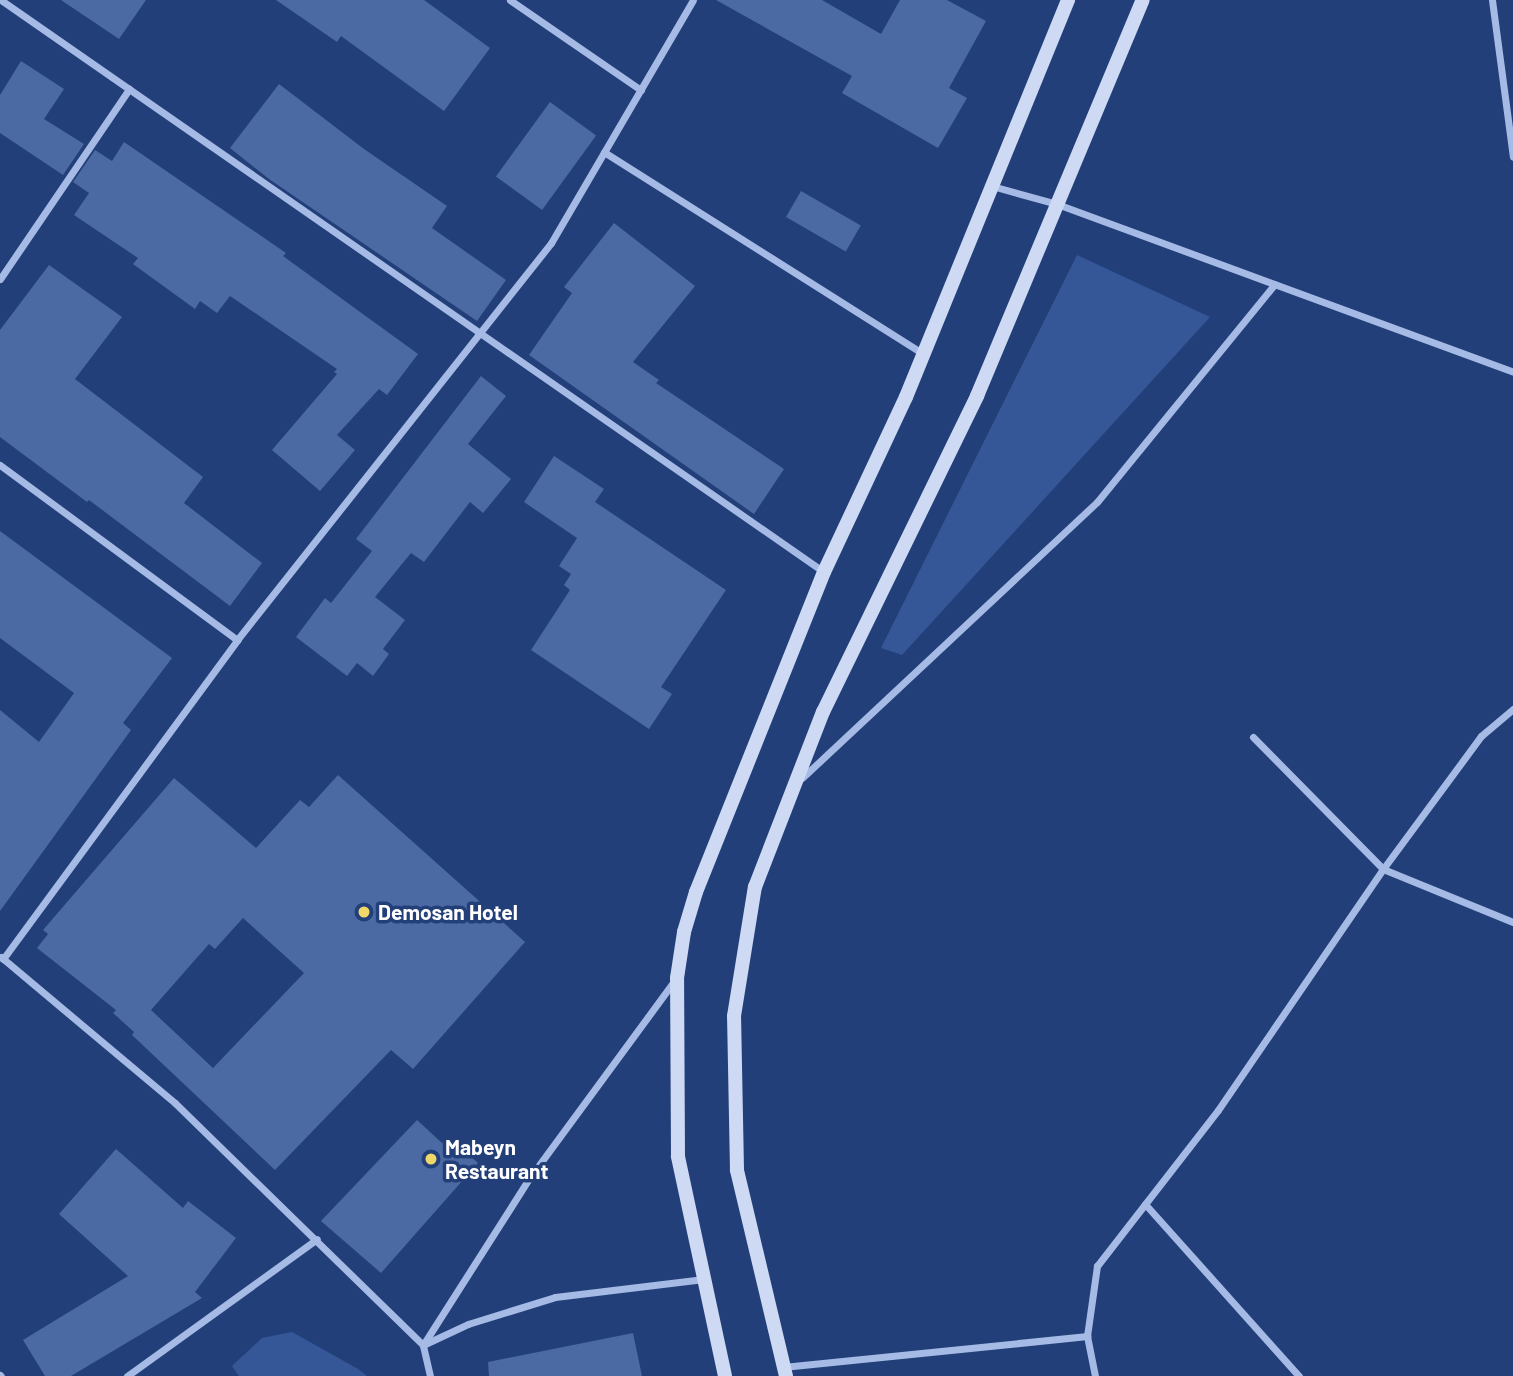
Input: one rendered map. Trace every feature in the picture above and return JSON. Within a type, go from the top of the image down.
[{"type":"main road","points":[[725,1376],[678,1156],[677,978],[684,932],[696,892],[824,572],[923,354],[1068,0]]},
{"type":"main road","points":[[785,1371],[737,1170],[734,1016],[755,887],[823,712],[977,396],[1143,0]]},
{"type":"street","points":[[1,0],[824,572]]},
{"type":"street","points":[[510,0],[640,90]]},
{"type":"street","points":[[430,1376],[423,1345],[317,1239],[175,1104],[1,958],[237,640],[551,243],[693,0]]},
{"type":"street","points":[[1492,0],[1513,157]]},
{"type":"street","points":[[0,279],[129,89]]},
{"type":"street","points":[[604,152],[923,354]]},
{"type":"street","points":[[992,186],[1057,204],[1513,372]]},
{"type":"street","points":[[795,784],[1097,502],[1275,284]]},
{"type":"street","points":[[0,465],[237,640]]},
{"type":"street","points":[[1095,1376],[1087,1336],[1097,1266],[1218,1110],[1382,869],[1481,736],[1513,709]]},
{"type":"street","points":[[1252,737],[1382,869],[1513,922]]},
{"type":"street","points":[[423,1345],[528,1180],[677,978]]},
{"type":"street","points":[[1145,1204],[1300,1376]]},
{"type":"street","points":[[127,1376],[317,1239]]},
{"type":"street","points":[[423,1345],[468,1324],[555,1297],[704,1279]]},
{"type":"street","points":[[785,1371],[1087,1336]]},
{"type":"shaded area","points":[[1077,255],[1210,317],[902,655],[881,648]]},
{"type":"shaded area","points":[[292,1332],[367,1376],[239,1376],[232,1366],[262,1338]]},
{"type":"building","points":[[61,0],[146,0],[119,39]]},
{"type":"building","points":[[276,0],[424,0],[490,48],[444,111],[341,36],[337,42]]},
{"type":"building","points":[[716,0],[822,0],[881,34],[900,0],[947,0],[986,21],[949,88],[967,98],[938,148],[842,93],[852,76]]},
{"type":"building","points":[[21,61],[64,89],[44,119],[84,144],[63,175],[0,133],[0,95]]},
{"type":"building","points":[[279,84],[364,149],[447,206],[432,228],[506,280],[477,321],[269,179],[230,148]]},
{"type":"building","points":[[550,102],[596,136],[542,210],[496,176]]},
{"type":"building","points":[[124,142],[286,253],[283,256],[418,354],[387,395],[379,389],[337,435],[355,450],[320,491],[272,450],[337,374],[334,372],[337,369],[230,296],[217,313],[200,301],[195,309],[133,264],[138,258],[74,215],[89,193],[73,182],[95,150],[112,161]]},
{"type":"building","points":[[801,191],[861,225],[846,251],[786,217]]},
{"type":"building","points":[[614,223],[695,286],[633,362],[659,380],[656,383],[784,469],[754,514],[529,355],[572,293],[564,287]]},
{"type":"building","points":[[49,265],[122,317],[75,379],[203,477],[184,503],[262,563],[230,606],[0,437],[0,330]]},
{"type":"building","points":[[481,376],[506,396],[468,444],[511,479],[483,513],[470,502],[424,562],[411,553],[375,597],[405,620],[383,649],[389,654],[373,676],[357,663],[347,676],[296,637],[325,598],[331,603],[372,551],[356,539]]},
{"type":"building","points":[[554,456],[604,489],[595,502],[726,590],[661,687],[672,694],[649,729],[531,650],[570,590],[564,585],[571,574],[559,566],[577,538],[524,502]]},
{"type":"building","points":[[0,531],[172,658],[123,723],[131,730],[0,911],[0,710],[39,742],[74,693],[0,638]]},
{"type":"building","points":[[338,775],[525,942],[413,1069],[391,1050],[275,1170],[132,1035],[134,1032],[113,1013],[116,1010],[37,948],[48,934],[43,930],[174,778],[256,848],[300,800],[309,807]],"holes":[[[243,918],[304,973],[213,1068],[151,1010],[209,944],[215,949]]]},
{"type":"building","points":[[417,1120],[442,1143],[449,1137],[478,1163],[381,1273],[321,1221]]},
{"type":"building","points":[[116,1149],[183,1208],[188,1201],[236,1238],[195,1292],[202,1298],[71,1376],[45,1376],[23,1340],[128,1276],[59,1214]]},
{"type":"building","points":[[633,1333],[642,1376],[489,1376],[488,1362]]},
{"type":"place","name":"Demosan Hotel","points":[[364,912]]},
{"type":"place","name":"Mabeyn Restaurant","points":[[431,1159]]}]
